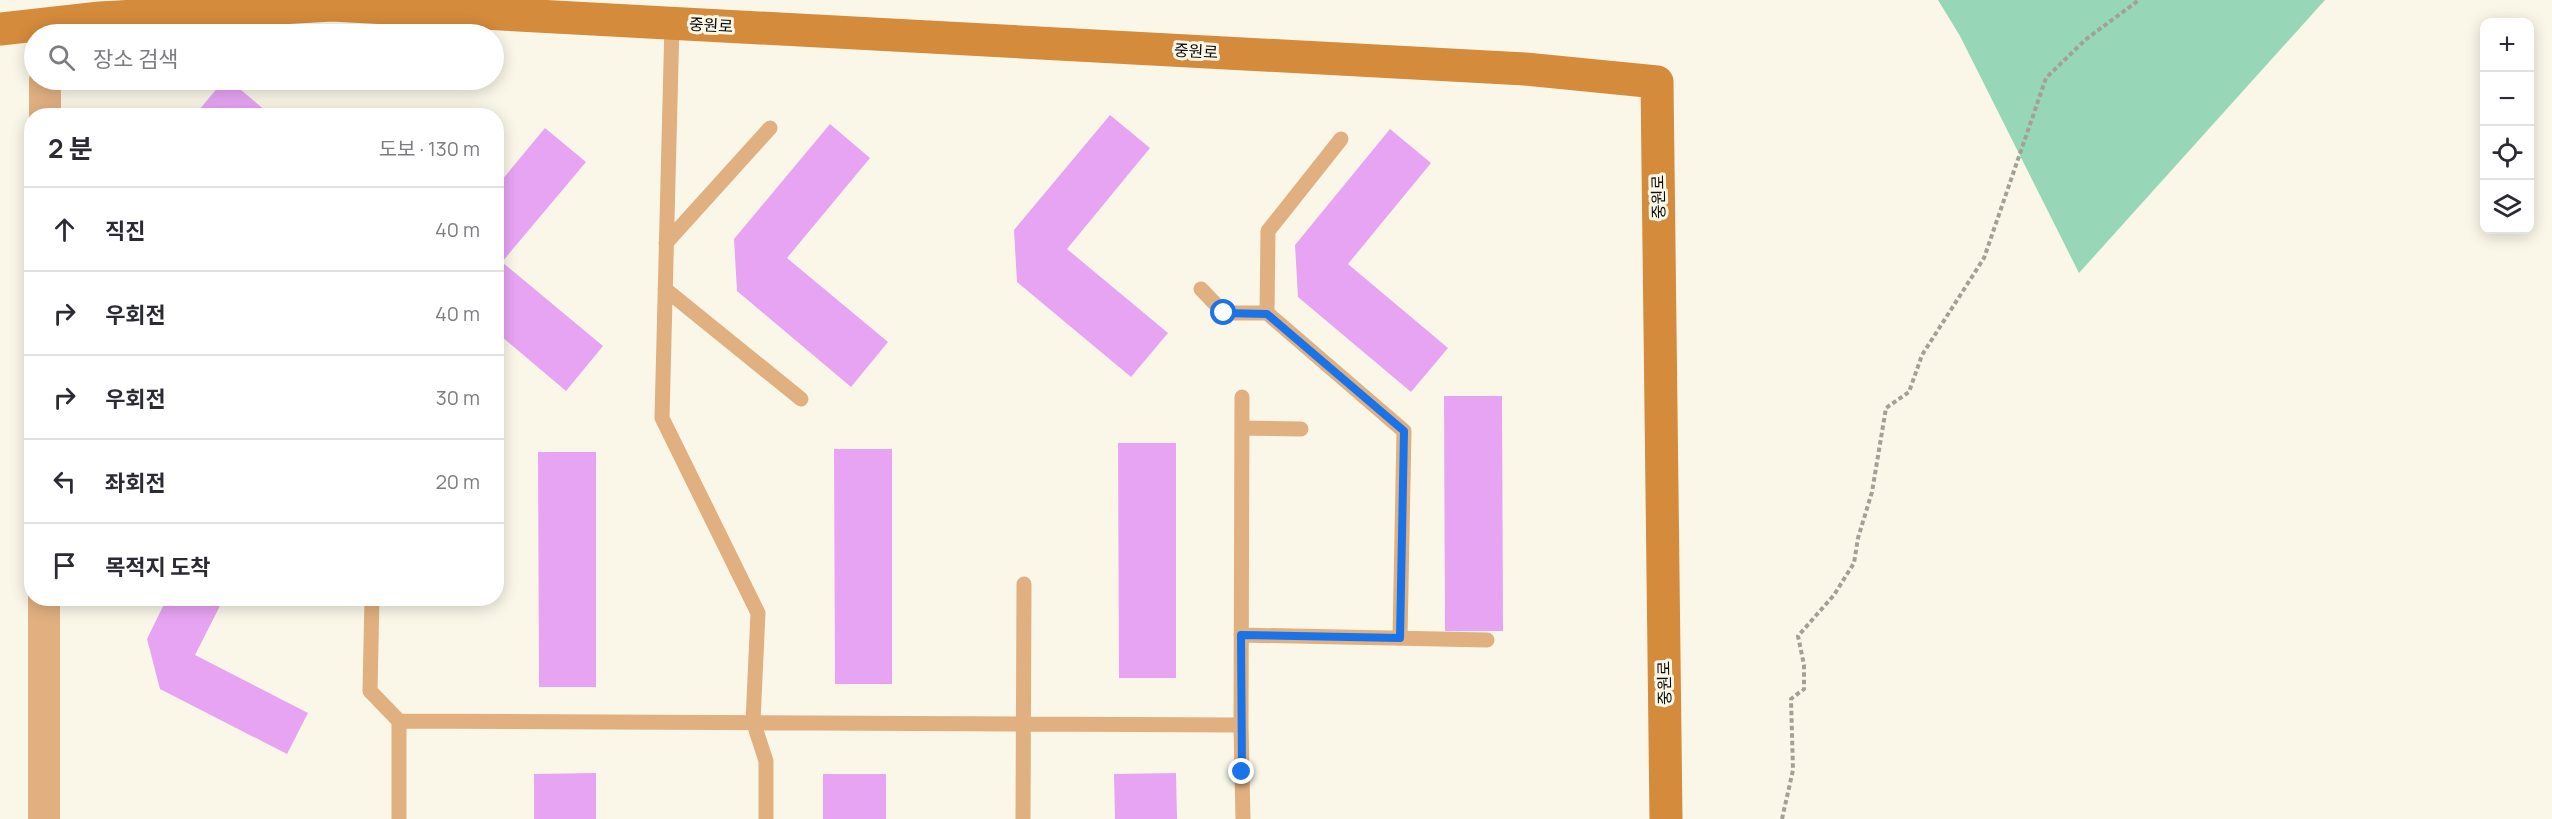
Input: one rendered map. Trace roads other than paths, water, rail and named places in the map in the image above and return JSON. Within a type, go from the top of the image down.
[{"type":"street","name":"중원로","points":[[70,24],[100,18],[332,5],[1525,69],[1657,82],[1666,819]]},
{"type":"street","name":"중원로","points":[[0,29],[24,29]]},
{"type":"street","points":[[45,90],[45,108]]},
{"type":"street","points":[[44,606],[44,819]]},
{"type":"lane","points":[[672,23],[662,418],[758,613],[753,721],[766,762],[766,819]]},
{"type":"lane","points":[[666,243],[770,128]]},
{"type":"lane","points":[[1267,314],[1268,231],[1341,139]]},
{"type":"lane","points":[[665,289],[801,399]]},
{"type":"lane","points":[[1201,289],[1224,313],[1267,314],[1404,431],[1400,638]]},
{"type":"lane","points":[[1242,397],[1243,819]]},
{"type":"lane","points":[[1243,428],[1301,429]]},
{"type":"lane","points":[[1023,819],[1024,584]]},
{"type":"lane","points":[[372,606],[370,691],[399,721],[399,819]]},
{"type":"lane","points":[[1241,635],[1487,640]]},
{"type":"lane","points":[[399,721],[1241,725]]}]
